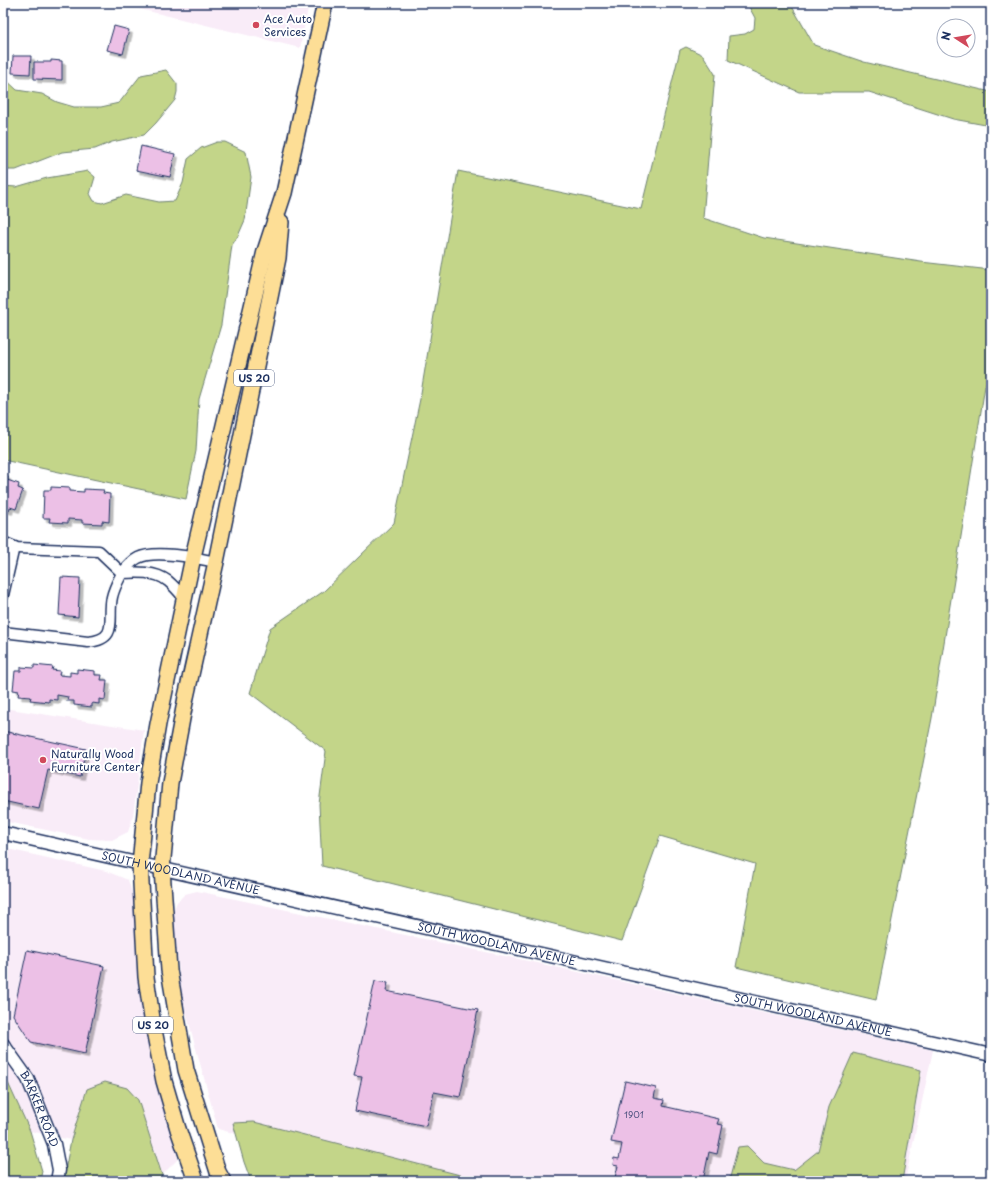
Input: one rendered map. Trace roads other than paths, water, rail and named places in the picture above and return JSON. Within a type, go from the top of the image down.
[{"type":"main road","name":"US 20","points":[[196,1181],[178,1129],[164,1081],[153,1024],[146,977],[140,864],[151,765],[158,724],[193,557],[265,251],[284,193],[325,3]]},
{"type":"main road","name":"US 20","points":[[222,1181],[186,1070],[169,970],[162,869],[170,783],[186,698],[216,562],[278,258],[284,193]]},
{"type":"street","points":[[3,542],[14,547],[99,551],[122,573],[139,572],[157,575],[168,581],[185,599]]},
{"type":"street","points":[[3,595],[14,547]]},
{"type":"street","points":[[3,632],[88,642],[99,641],[107,636],[111,628],[112,598],[122,573],[137,558],[149,555],[193,557],[216,562]]},
{"type":"street","name":"SOUTH WOODLAND AVENUE","points":[[3,833],[991,1055]]},
{"type":"street","name":"BARKER ROAD","points":[[3,1044],[28,1079],[54,1144],[59,1170],[57,1181]]},
{"type":"place","name":"Ace Auto Services","points":[[256,25]]},
{"type":"place","name":"Naturally Wood Furniture Center","points":[[43,760]]}]
